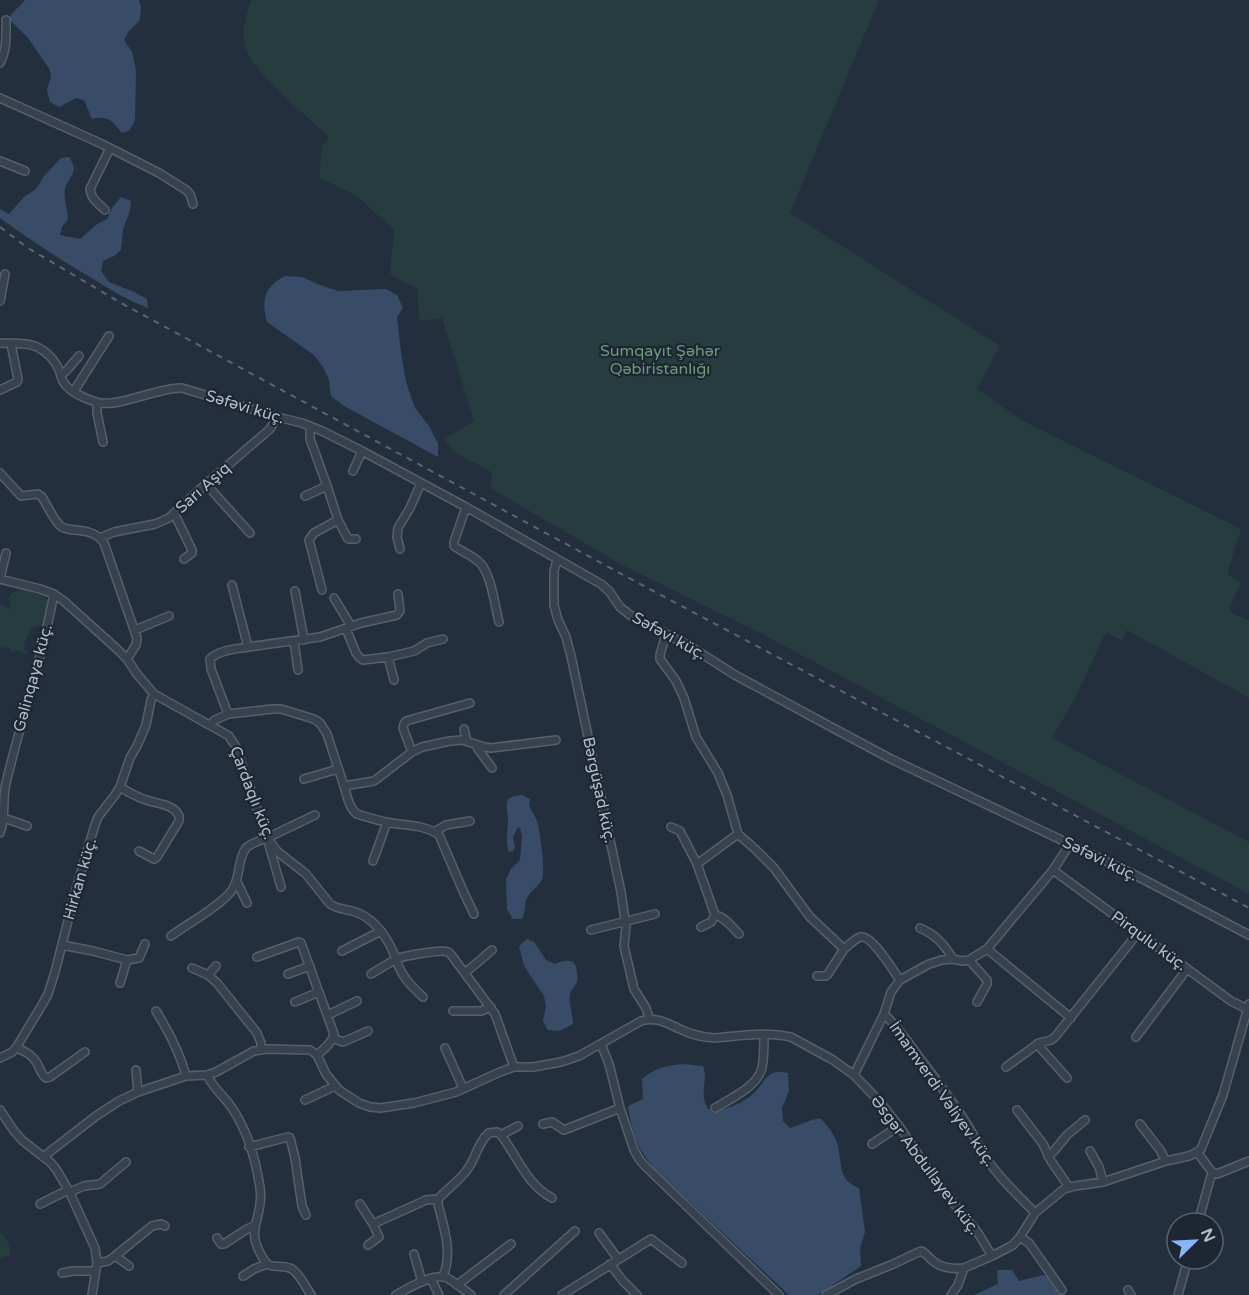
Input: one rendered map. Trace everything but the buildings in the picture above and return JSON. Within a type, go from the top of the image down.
[{"type":"street","points":[[0,63],[4,57],[6,20]]},
{"type":"street","points":[[0,98],[159,172],[186,190],[193,204]]},
{"type":"street","points":[[105,210],[94,201],[90,189],[110,148]]},
{"type":"street","points":[[0,161],[25,171]]},
{"type":"street","points":[[0,301],[5,274]]},
{"type":"street","points":[[74,391],[109,336]]},
{"type":"street","points":[[0,343],[30,345],[47,353],[57,365],[65,384],[97,403],[103,442]]},
{"type":"street","points":[[0,390],[17,382],[18,379],[11,344]]},
{"type":"street","points":[[61,375],[80,356]]},
{"type":"street","name":"Səfəvi küç.","points":[[97,403],[117,402],[182,388],[310,426],[466,507],[601,584],[624,610],[701,653],[735,675],[891,759],[1135,875],[1249,935]]},
{"type":"street","name":"Sarı Aşıq","points":[[100,538],[114,532],[155,524],[169,518],[270,429],[277,417]]},
{"type":"street","points":[[310,426],[310,440],[338,520],[348,539],[356,538]]},
{"type":"street","points":[[353,471],[362,451]]},
{"type":"street","points":[[0,473],[21,496],[38,494],[42,497],[62,527],[94,533],[104,543],[137,638],[136,645],[127,659]]},
{"type":"street","points":[[400,549],[397,537],[398,528],[421,483]]},
{"type":"street","points":[[206,484],[250,533]]},
{"type":"street","points":[[305,496],[327,486]]},
{"type":"street","points":[[466,507],[454,546],[484,567],[499,622]]},
{"type":"street","points":[[174,513],[192,550],[192,553],[184,559]]},
{"type":"street","points":[[322,590],[309,540],[314,533],[338,520]]},
{"type":"street","points":[[0,579],[6,553]]},
{"type":"street","name":"Bərgüşad küç.","points":[[557,560],[554,571],[554,605],[571,656],[621,891],[625,921],[624,946],[634,989],[646,1008],[649,1018]]},
{"type":"street","name":"Çardaqlı küç.","points":[[0,579],[54,594],[127,659],[154,694],[229,736],[234,741],[267,838],[278,852],[306,874],[330,904],[364,915],[373,921],[390,945],[402,974],[423,998]]},
{"type":"street","points":[[232,585],[248,647]]},
{"type":"street","points":[[295,591],[304,640]]},
{"type":"street","name":"Gəlinqaya küç.","points":[[0,833],[4,818],[6,786],[54,594]]},
{"type":"street","points":[[228,714],[211,669],[210,659],[213,656],[248,647],[320,637],[397,615],[400,611],[398,594]]},
{"type":"street","points":[[334,597],[349,627],[359,657],[363,660],[414,651],[427,643],[443,639]]},
{"type":"street","points":[[135,630],[169,616]]},
{"type":"street","points":[[666,634],[660,659],[684,698],[696,737],[718,773],[738,834],[774,868],[810,917],[844,949]]},
{"type":"street","points":[[294,641],[298,670]]},
{"type":"street","points":[[388,657],[394,680]]},
{"type":"street","name":"Hirkan küç.","points":[[0,1058],[16,1048],[48,994],[94,828],[98,818],[120,787],[130,758],[146,725],[154,694]]},
{"type":"street","points":[[412,752],[403,728],[406,722],[471,703]]},
{"type":"street","points":[[210,725],[228,714],[281,709],[320,723],[327,734],[353,812],[387,822],[424,828],[439,835],[474,914]]},
{"type":"street","points":[[464,729],[467,741]]},
{"type":"street","points":[[344,786],[374,781],[422,747],[450,741],[467,741],[491,748],[556,740]]},
{"type":"street","points":[[476,744],[492,768]]},
{"type":"street","points":[[304,779],[338,769]]},
{"type":"street","points":[[120,787],[146,800],[175,810],[179,816],[179,821],[157,858],[154,859],[139,851]]},
{"type":"street","points":[[171,936],[229,894],[237,882],[246,848],[315,815]]},
{"type":"street","points":[[4,818],[27,826]]},
{"type":"street","points":[[434,832],[446,825],[470,821]]},
{"type":"street","points":[[373,861],[387,822]]},
{"type":"street","points":[[671,826],[680,831],[697,864],[715,915],[711,922],[701,927]]},
{"type":"street","points":[[697,864],[738,834]]},
{"type":"street","points":[[267,838],[281,887]]},
{"type":"street","points":[[817,976],[826,976],[844,949],[860,937],[869,939],[900,980],[929,964],[942,960],[953,958],[962,961],[969,960],[987,949],[1053,870],[1070,844]]},
{"type":"street","name":"Pirqulu küç.","points":[[1053,870],[1231,1001],[1248,1006]]},
{"type":"street","points":[[237,882],[248,903]]},
{"type":"street","points":[[591,930],[655,914]]},
{"type":"street","points":[[715,915],[720,916],[739,934]]},
{"type":"street","points":[[920,928],[939,939],[953,958]]},
{"type":"street","points":[[342,951],[381,931]]},
{"type":"street","points":[[1006,1067],[1037,1044],[1055,1037],[1138,933]]},
{"type":"street","points":[[257,957],[299,942],[302,943],[334,1034],[317,1055]]},
{"type":"street","points":[[62,945],[127,960],[139,958],[145,944]]},
{"type":"street","points":[[987,949],[1071,1018]]},
{"type":"street","points":[[465,973],[492,950]]},
{"type":"street","points":[[371,974],[396,959],[410,955],[448,952],[491,1007],[514,1067]]},
{"type":"street","points":[[120,983],[127,960]]},
{"type":"street","points":[[969,960],[987,980],[977,1002]]},
{"type":"street","points":[[208,975],[216,966]]},
{"type":"street","points":[[288,974],[310,966]]},
{"type":"street","points":[[192,968],[208,975],[217,983],[259,1037],[261,1050]]},
{"type":"street","points":[[1136,1037],[1187,969]]},
{"type":"street","name":"İmamverdi Vəliyev küç.","points":[[900,980],[891,992],[884,1014],[892,1021],[953,1103],[971,1129],[984,1155],[1005,1182],[1035,1213]]},
{"type":"street","points":[[295,1002],[319,992]]},
{"type":"street","points":[[328,1015],[357,1001]]},
{"type":"street","points":[[826,1295],[856,1279],[921,1251],[939,1264],[957,1269],[964,1268],[1013,1245],[1035,1213],[1060,1191],[1069,1187],[1103,1182],[1197,1152],[1205,1141],[1223,1095],[1248,1006]]},
{"type":"street","points":[[453,1011],[482,1011],[491,1007]]},
{"type":"street","points":[[156,1011],[181,1058],[186,1076]]},
{"type":"street","points":[[854,1075],[884,1014]]},
{"type":"street","points":[[43,1156],[119,1101],[186,1076],[216,1072],[261,1050],[310,1050],[317,1055],[335,1086],[358,1103],[380,1108],[414,1103],[456,1092],[514,1067],[533,1067],[579,1056],[649,1018]]},
{"type":"street","name":"Əsgər Abdullayev küç.","points":[[649,1018],[659,1019],[684,1031],[706,1037],[774,1034],[791,1037],[833,1060],[854,1075],[900,1126],[937,1183],[974,1228],[992,1256]]},
{"type":"street","points":[[333,1038],[343,1042],[368,1031]]},
{"type":"street","points":[[715,1108],[755,1081],[762,1067],[764,1035]]},
{"type":"street","points":[[601,1044],[609,1064],[620,1108],[639,1160],[779,1295]]},
{"type":"street","points":[[1037,1044],[1067,1078]]},
{"type":"street","points":[[16,1048],[32,1056],[38,1063],[40,1072],[46,1078],[85,1052]]},
{"type":"street","points":[[445,1048],[463,1089]]},
{"type":"street","points":[[136,1070],[138,1092]]},
{"type":"street","points":[[207,1075],[235,1113],[249,1147],[260,1187],[260,1207],[254,1226],[254,1235],[267,1264]]},
{"type":"street","points":[[304,1100],[335,1086]]},
{"type":"street","points":[[543,1124],[552,1122],[564,1130],[620,1108]]},
{"type":"street","points":[[0,1110],[23,1141],[57,1169],[69,1191],[95,1248],[97,1263],[92,1295]]},
{"type":"street","points":[[1017,1110],[1043,1144],[1053,1165],[1069,1187]]},
{"type":"street","points":[[1048,1155],[1085,1120]]},
{"type":"street","points":[[1140,1124],[1166,1161]]},
{"type":"street","points":[[501,1135],[518,1126]]},
{"type":"street","points":[[872,1144],[900,1126]]},
{"type":"street","points":[[373,1224],[426,1200],[438,1199],[469,1167],[485,1136],[493,1131],[501,1135],[530,1180],[542,1193],[552,1198]]},
{"type":"street","points":[[249,1147],[290,1138],[302,1206],[306,1215]]},
{"type":"street","points":[[1090,1151],[1099,1167],[1103,1182]]},
{"type":"street","points":[[1197,1152],[1212,1172],[1217,1174],[1249,1161]]},
{"type":"street","points":[[39,1204],[58,1194],[100,1184],[126,1162]]},
{"type":"street","points":[[1201,1211],[1212,1172]]},
{"type":"street","points":[[438,1199],[447,1245],[447,1263],[443,1276]]},
{"type":"street","points":[[360,1204],[379,1237],[368,1245]]},
{"type":"street","points":[[97,1263],[115,1256],[152,1226],[161,1224],[165,1226]]},
{"type":"street","points":[[217,1238],[221,1244],[224,1244],[254,1226]]},
{"type":"street","points":[[504,1295],[575,1231]]},
{"type":"street","points":[[599,1233],[618,1259]]},
{"type":"street","points":[[1020,1237],[1029,1243],[1062,1290]]},
{"type":"street","points":[[562,1295],[651,1239],[682,1263]]},
{"type":"street","points":[[457,1285],[511,1244]]},
{"type":"street","points":[[414,1254],[422,1282]]},
{"type":"street","points":[[115,1256],[129,1266]]},
{"type":"street","points":[[243,1276],[267,1264],[284,1266],[296,1273],[311,1295]]},
{"type":"street","points":[[610,1264],[637,1295]]},
{"type":"street","points":[[951,1295],[958,1285],[964,1268]]},
{"type":"street","points":[[62,1273],[82,1270],[96,1271]]},
{"type":"street","points":[[1178,1295],[1185,1271]]},
{"type":"street","points":[[396,1295],[422,1282],[443,1276],[471,1295]]},
{"type":"street","points":[[431,1279],[439,1295]]},
{"type":"green space","name":"Sumqayıt Şəhər Qəbiristanlığı","points":[[251,0],[879,0],[790,213],[1000,346],[977,389],[1025,422],[1241,529],[1227,574],[1241,583],[1230,606],[1230,612],[1249,621],[1249,698],[1127,630],[1121,640],[1106,632],[1076,696],[1052,738],[1249,842],[1249,894],[762,634],[624,566],[490,488],[493,473],[453,451],[444,439],[474,421],[442,318],[419,321],[417,288],[395,278],[390,273],[394,230],[359,198],[319,178],[322,146],[329,137],[258,69],[250,58],[246,50],[244,31]]},
{"type":"green space","points":[[25,587],[48,600],[43,625],[33,628],[26,638],[24,650],[28,653],[26,655],[15,650],[11,652],[8,647],[0,648],[0,605],[2,604],[9,610],[11,605],[8,599],[12,593]]},
{"type":"green space","points":[[0,1232],[8,1242],[10,1255],[0,1258]]},
{"type":"water","points":[[25,0],[139,0],[140,20],[128,32],[124,40],[132,52],[136,70],[135,120],[130,130],[122,133],[107,119],[92,119],[84,100],[76,98],[59,107],[50,102],[47,90],[51,77],[50,70],[28,38],[9,19]]},
{"type":"water","points":[[69,157],[74,171],[65,189],[68,219],[60,235],[80,239],[107,219],[121,197],[131,201],[123,229],[121,250],[103,261],[101,271],[109,282],[147,299],[148,308],[118,294],[78,270],[0,218],[0,209],[9,214],[24,197],[36,189],[44,176],[61,158]]},
{"type":"water","points":[[285,276],[302,277],[338,291],[386,289],[397,295],[403,308],[397,317],[406,382],[415,408],[429,426],[438,444],[438,457],[344,406],[331,396],[329,380],[314,355],[267,322],[264,307],[266,295],[272,285]]},
{"type":"water","points":[[522,795],[530,799],[530,808],[537,821],[542,847],[543,873],[541,882],[525,903],[522,919],[513,919],[507,909],[506,879],[511,869],[520,860],[522,836],[518,827],[513,837],[515,848],[509,852],[507,805],[508,799]]},
{"type":"water","points":[[527,939],[534,942],[546,960],[555,964],[569,961],[575,964],[577,981],[570,997],[573,1024],[559,1031],[548,1030],[543,1021],[546,1006],[544,996],[524,966],[519,946]]},
{"type":"water","points":[[682,1064],[703,1066],[704,1100],[713,1113],[749,1097],[770,1074],[788,1073],[789,1091],[782,1108],[783,1121],[790,1128],[820,1118],[830,1129],[837,1142],[845,1178],[859,1188],[865,1232],[860,1248],[861,1266],[818,1295],[789,1295],[656,1170],[636,1140],[628,1106],[643,1099],[642,1079],[647,1075],[660,1068]]},
{"type":"water","points":[[997,1270],[1012,1270],[1019,1281],[1043,1275],[1049,1277],[1061,1295],[974,1295],[998,1284]]},
{"type":"railway","points":[[0,227],[28,248],[121,303],[627,577],[1249,908]]}]
